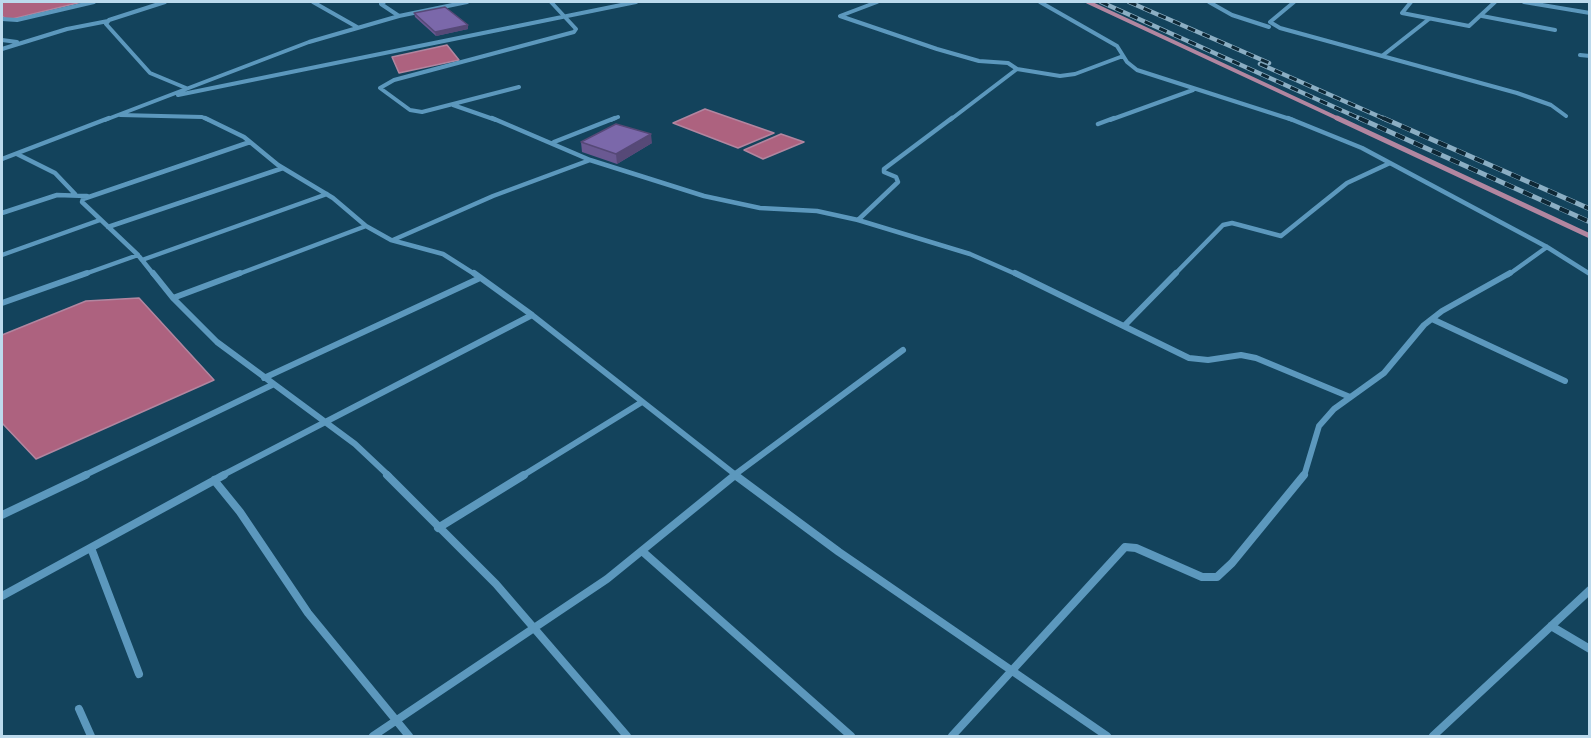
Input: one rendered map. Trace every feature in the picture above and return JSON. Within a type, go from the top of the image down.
[{"type":"street","points":[[2,19],[17,20],[94,2]]},
{"type":"street","points":[[2,49],[165,2]]},
{"type":"street","points":[[313,2],[357,27]]},
{"type":"street","points":[[384,2],[381,4],[399,16]]},
{"type":"street","points":[[2,159],[309,42],[399,16],[467,2]]},
{"type":"street","points":[[519,87],[422,112],[411,110],[380,88],[394,80],[570,34],[576,29],[551,2]]},
{"type":"street","points":[[160,99],[636,2]]},
{"type":"street","points":[[877,2],[840,16],[937,50],[980,62],[1008,63],[1017,69],[1060,76],[1075,74],[1123,56]]},
{"type":"street","points":[[1040,2],[1117,46],[1137,70],[1193,90],[1297,121],[1390,163],[1547,247],[1590,274]]},
{"type":"street","points":[[1209,2],[1232,15],[1269,27]]},
{"type":"street","points":[[1294,2],[1270,22],[1280,28],[1517,93],[1551,105],[1566,116]]},
{"type":"street","points":[[1412,2],[1402,13],[1469,26],[1495,2]]},
{"type":"street","points":[[1524,2],[1590,13]]},
{"type":"street","points":[[1482,16],[1555,30]]},
{"type":"street","points":[[1383,56],[1429,19]]},
{"type":"street","points":[[109,20],[106,24],[150,73],[186,88]]},
{"type":"street","points":[[2,40],[21,43]]},
{"type":"street","points":[[1580,54],[1590,56]]},
{"type":"street","points":[[858,220],[898,182],[896,177],[884,172],[884,169],[1017,69]]},
{"type":"street","points":[[211,79],[227,85]]},
{"type":"street","points":[[1098,124],[1193,90]]},
{"type":"street","points":[[453,105],[554,142],[590,160],[681,190],[737,204],[808,209],[858,220],[979,258],[1189,358],[1208,360],[1241,355],[1256,358],[1350,397]]},
{"type":"street","points":[[120,115],[202,117],[250,142],[283,168],[327,194],[366,226],[391,240],[443,254],[532,315],[735,475],[839,552],[1107,736]]},
{"type":"street","points":[[554,142],[618,117]]},
{"type":"street","points":[[250,142],[88,196],[82,202],[140,257],[173,298],[217,342],[368,456],[496,584],[627,736]]},
{"type":"street","points":[[17,154],[55,173],[75,194]]},
{"type":"street","points":[[391,240],[493,196],[590,160]]},
{"type":"street","points":[[1124,326],[1223,225],[1232,223],[1281,236],[1347,183],[1390,163]]},
{"type":"street","points":[[108,227],[283,168]]},
{"type":"street","points":[[2,303],[327,194]]},
{"type":"street","points":[[2,213],[57,195],[88,196]]},
{"type":"street","points":[[2,255],[100,220]]},
{"type":"street","points":[[173,298],[366,226]]},
{"type":"street","points":[[952,736],[1125,547],[1136,548],[1202,577],[1217,577],[1232,563],[1299,484],[1306,472],[1319,426],[1350,397],[1384,374],[1424,325],[1499,281],[1547,247]]},
{"type":"street","points":[[264,378],[480,278]]},
{"type":"street","points":[[2,596],[214,480],[532,315]]},
{"type":"street","points":[[1432,319],[1564,381]]},
{"type":"street","points":[[373,736],[607,579],[735,475],[903,350]]},
{"type":"street","points":[[2,514],[272,385]]},
{"type":"street","points":[[438,528],[642,402]]},
{"type":"street","points":[[214,480],[240,512],[308,612],[409,736]]},
{"type":"street","points":[[91,548],[139,675]]},
{"type":"street","points":[[642,551],[851,736]]},
{"type":"street","points":[[1433,736],[1590,590]]},
{"type":"street","points":[[1551,626],[1590,649]]},
{"type":"street","points":[[79,709],[91,736]]},
{"type":"shaded area","points":[[2,2],[82,2],[8,20],[2,16]]},
{"type":"shaded area","points":[[447,45],[459,60],[399,73],[392,57]]},
{"type":"shaded area","points":[[705,109],[774,133],[738,148],[673,123]]},
{"type":"shaded area","points":[[781,134],[804,142],[763,159],[744,150]]},
{"type":"shaded area","points":[[139,298],[214,380],[36,459],[2,423],[2,335],[86,301]]},
{"type":"building","points":[[445,7],[468,25],[435,32],[414,13]]},
{"type":"building","points":[[616,124],[651,134],[616,154],[581,142]]},
{"type":"waterway","points":[[1088,2],[1341,120]]},
{"type":"waterway","points":[[1337,118],[1590,236]]},
{"type":"railway","points":[[1101,2],[1363,120]]},
{"type":"railway","points":[[1129,2],[1269,63]]},
{"type":"railway","points":[[1260,64],[1387,120]]},
{"type":"railway","points":[[1359,118],[1590,222]]},
{"type":"railway","points":[[1383,118],[1590,209]]}]
